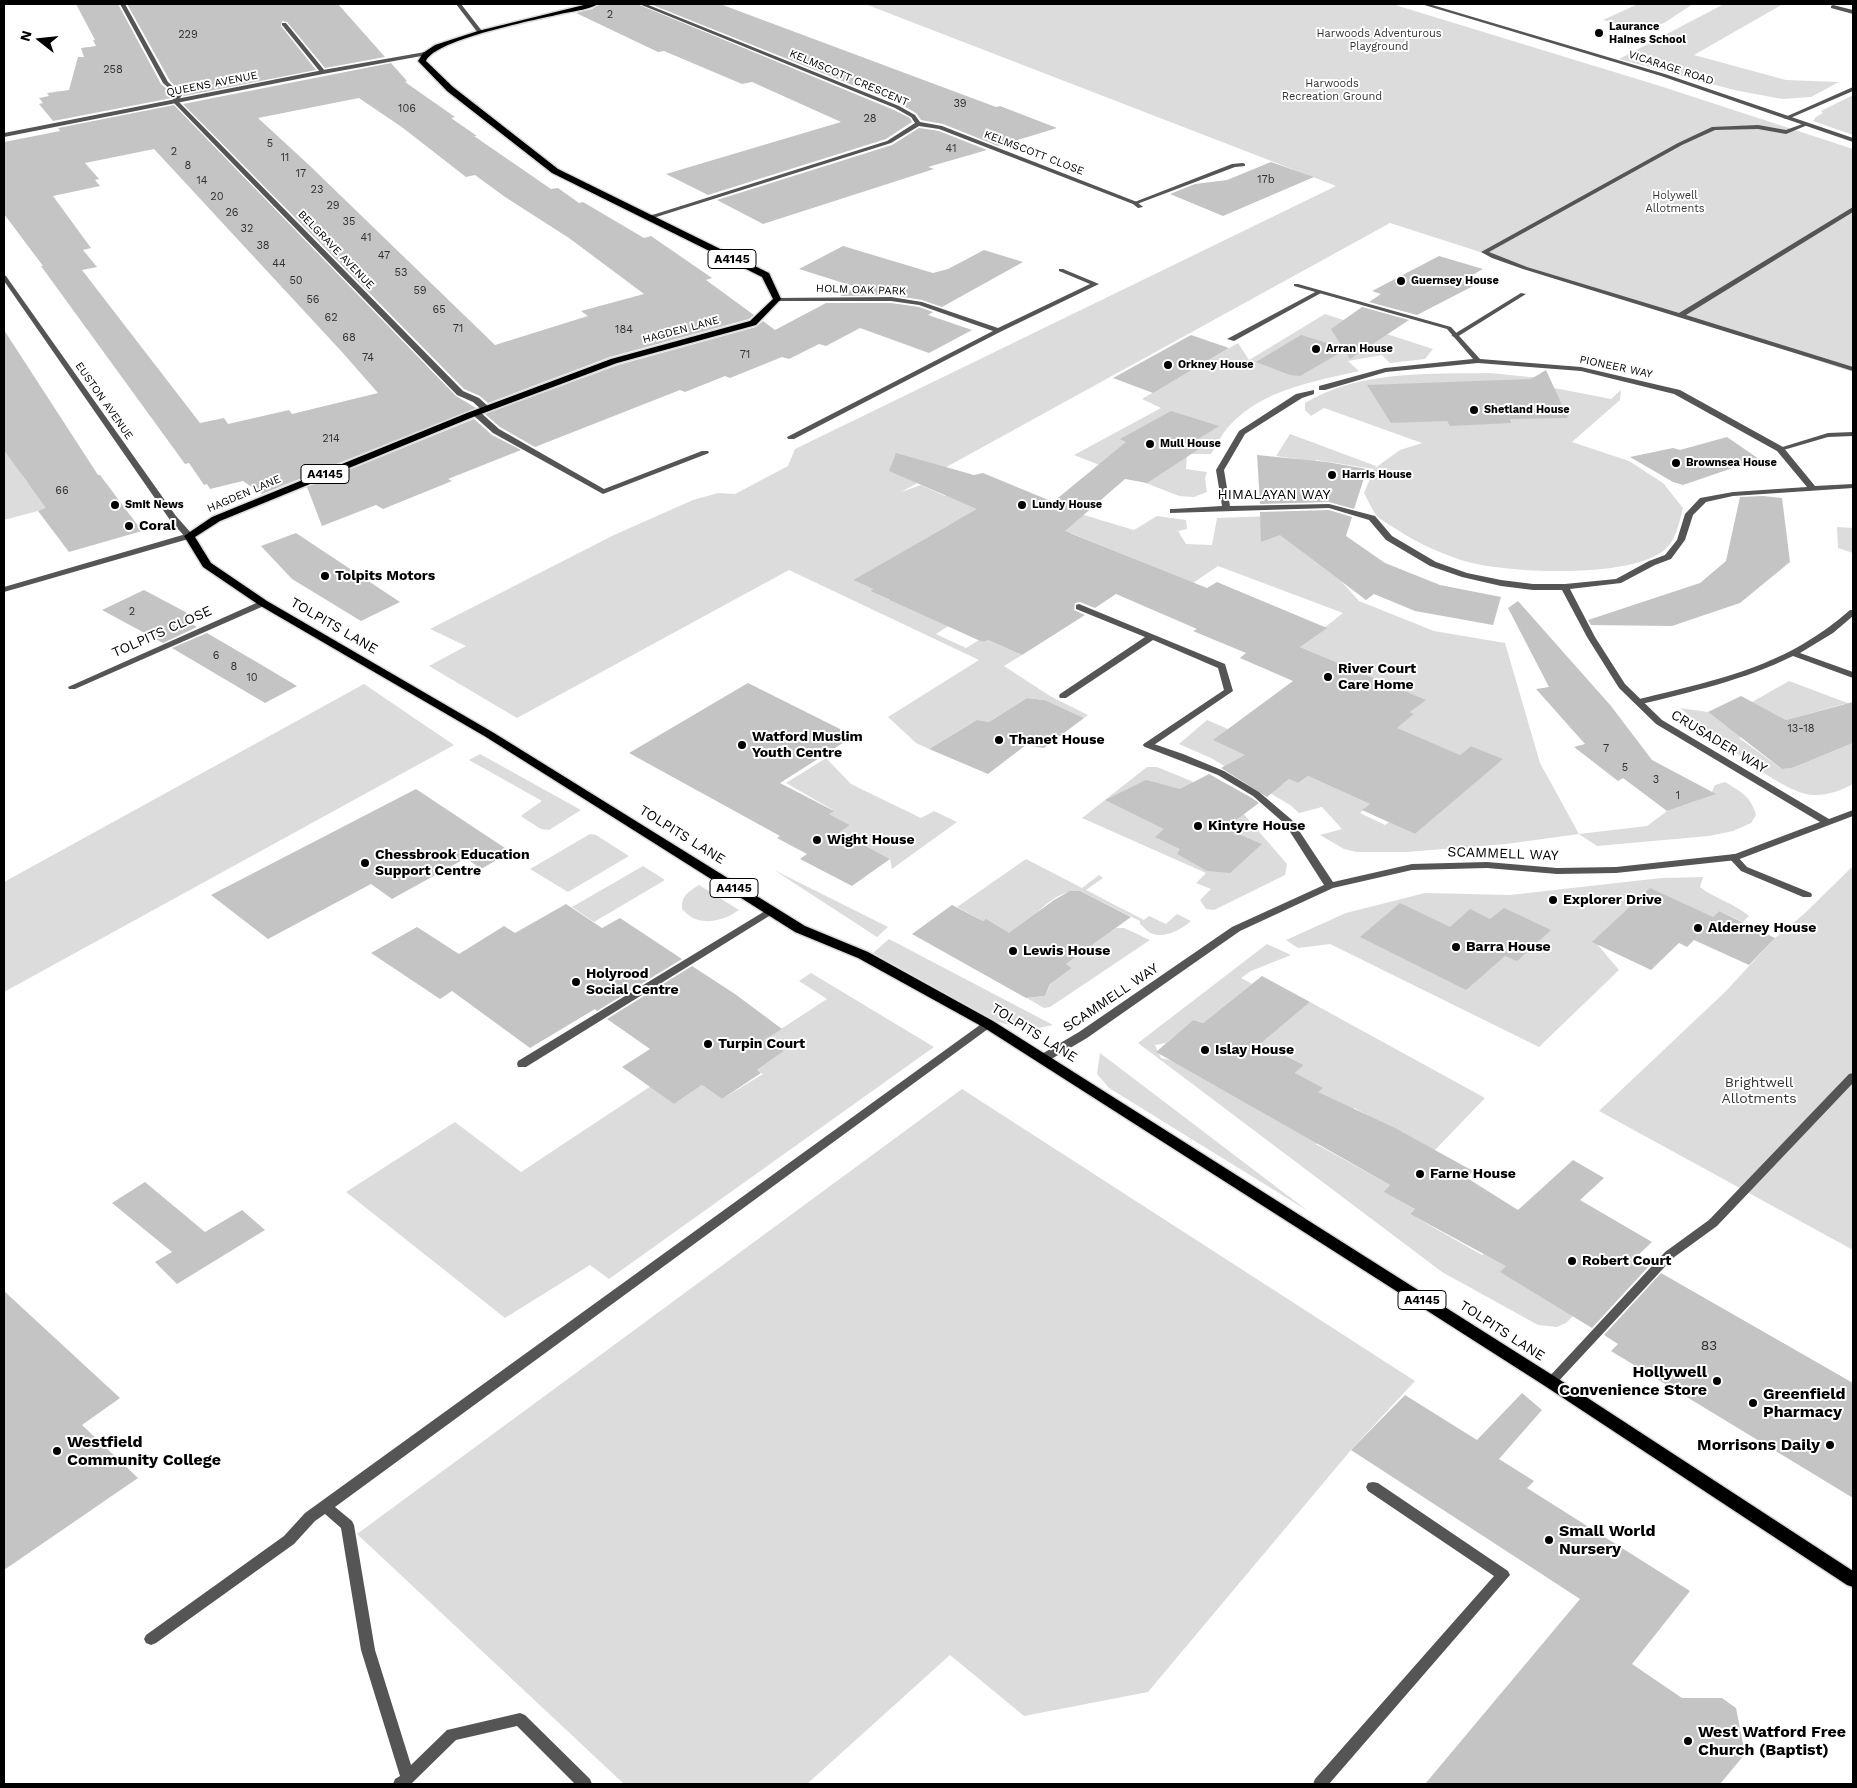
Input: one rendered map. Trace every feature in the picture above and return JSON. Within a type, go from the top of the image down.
[{"type":"main road","points":[[425,54],[437,46],[480,32],[595,4]]},
{"type":"main road","name":"A4145","points":[[425,54],[422,61],[450,89],[555,171],[766,275],[777,298]]},
{"type":"main road","name":"HAGDEN LANE","points":[[189,536],[216,519],[481,411],[614,361],[753,323],[777,298]]},
{"type":"main road","name":"TOLPITS LANE","points":[[189,536],[207,565],[263,603],[490,735],[800,929],[864,955],[988,1024],[1044,1058],[1551,1382],[1853,1580]]},
{"type":"street","name":"BELGRAVE AVENUE","points":[[122,4],[166,83],[179,94],[175,101],[460,393],[476,400],[481,411],[496,431],[604,492],[704,454]]},
{"type":"street","points":[[458,4],[480,32]]},
{"type":"street","name":"KELMSCOTT CRESCENT","points":[[642,4],[897,106],[913,116],[918,124],[889,142],[648,218]]},
{"type":"street","name":"VICARAGE ROAD","points":[[1424,4],[1663,75],[1853,140]]},
{"type":"street","points":[[1833,7],[1853,12]]},
{"type":"street","points":[[284,24],[323,72]]},
{"type":"street","name":"QUEENS AVENUE","points":[[4,135],[323,72],[425,54]]},
{"type":"street","points":[[1786,118],[1853,89]]},
{"type":"street","name":"KELMSCOTT CLOSE","points":[[918,124],[940,127],[1137,205],[1234,164],[1243,165]]},
{"type":"street","points":[[1807,124],[1786,132],[1758,127],[1714,128],[1680,144],[1484,252],[1525,268],[1853,370]]},
{"type":"street","points":[[1680,316],[1853,209]]},
{"type":"street","points":[[791,437],[998,331],[1096,284],[1061,270]]},
{"type":"street","name":"EUSTON AVENUE","points":[[4,277],[172,518],[189,536]]},
{"type":"street","points":[[1296,285],[1449,328],[1478,362]]},
{"type":"street","points":[[1231,339],[1320,292]]},
{"type":"street","points":[[1455,336],[1524,294]]},
{"type":"street","name":"HOLM OAK PARK","points":[[777,298],[901,300],[920,303],[992,327],[998,331]]},
{"type":"street","name":"PIONEER WAY","points":[[1322,388],[1385,370],[1478,362],[1580,370],[1677,392],[1780,449],[1813,489]]},
{"type":"street","points":[[1226,508],[1220,470],[1242,433],[1299,396],[1311,392]]},
{"type":"street","points":[[1780,449],[1828,436],[1853,434]]},
{"type":"street","points":[[1565,587],[1618,581],[1652,563],[1668,558],[1681,540],[1689,514],[1703,500],[1733,494],[1853,486]]},
{"type":"street","name":"HIMALAYAN WAY","points":[[1173,511],[1329,506],[1372,518],[1389,538],[1433,564],[1501,583],[1533,587],[1565,587]]},
{"type":"street","name":"HAGDEN LANE","points":[[4,590],[189,536]]},
{"type":"street","name":"CRUSADER WAY","points":[[1565,587],[1591,637],[1622,686],[1659,722],[1829,823]]},
{"type":"street","name":"TOLPITS CLOSE","points":[[72,687],[263,603]]},
{"type":"street","points":[[1079,607],[1222,666],[1229,691],[1148,745],[1221,773],[1256,794],[1289,822],[1330,886]]},
{"type":"street","points":[[1638,702],[1725,680],[1793,654],[1836,628],[1853,612]]},
{"type":"street","points":[[1063,696],[1152,637]]},
{"type":"street","points":[[1793,654],[1853,674]]},
{"type":"street","name":"SCAMMELL WAY","points":[[1044,1058],[1083,1035],[1236,929],[1330,886],[1412,867],[1487,865],[1557,870],[1616,870],[1733,858],[1853,813]]},
{"type":"street","points":[[1733,858],[1744,870],[1806,895]]},
{"type":"street","points":[[522,1064],[770,911]]},
{"type":"street","points":[[151,1639],[289,1540],[310,1518],[988,1024]]},
{"type":"street","points":[[1551,1382],[1669,1255],[1713,1223],[1853,1077]]},
{"type":"street","points":[[1320,1784],[1503,1575],[1373,1487]]},
{"type":"street","points":[[325,1507],[347,1525],[368,1650],[404,1781],[452,1735],[520,1719],[584,1784]]},
{"type":"green space","points":[[865,4],[1392,4],[1660,86],[1853,149],[1853,372],[1390,223],[901,492],[921,485],[945,496],[954,493],[1084,515],[1134,530],[1157,516],[1186,520],[1187,529],[1178,531],[1186,544],[1212,545],[1217,518],[1301,515],[1304,553],[1341,581],[1359,601],[1434,631],[1505,643],[1540,763],[1579,834],[1506,844],[1407,852],[1357,852],[1344,849],[1320,835],[1342,829],[1322,807],[1299,813],[1290,805],[1211,758],[1179,744],[1207,720],[1228,729],[1214,740],[1253,758],[1249,769],[1283,784],[1289,779],[1298,783],[1308,776],[1370,804],[1360,813],[1385,825],[1389,822],[1415,834],[1502,759],[1471,746],[1460,755],[1343,750],[1399,726],[1414,714],[1410,712],[1425,700],[1300,647],[1343,613],[1218,566],[1193,583],[1071,533],[1049,546],[951,524],[853,580],[873,589],[870,591],[889,600],[902,592],[950,625],[936,634],[966,648],[979,640],[984,642],[988,640],[1022,655],[1004,666],[1050,696],[1088,715],[1084,718],[1045,700],[1027,698],[989,722],[977,720],[929,749],[916,743],[888,717],[979,660],[789,570],[517,718],[429,666],[466,646],[430,629],[614,535],[693,500],[718,493],[735,494],[788,466],[795,449],[1336,186]]},
{"type":"green space","points":[[1638,4],[1693,4],[1664,23],[1639,30],[1603,20]]},
{"type":"green space","points":[[1724,4],[1783,4],[1694,55],[1786,80],[1839,82],[1811,97],[1782,99],[1734,90],[1619,59]]},
{"type":"green space","points":[[1853,95],[1853,135],[1813,121],[1823,113],[1821,111]]},
{"type":"green space","points":[[1325,314],[1433,349],[1425,359],[1390,363],[1382,355],[1348,361],[1359,371],[1306,383],[1273,395],[1258,403],[1230,425],[1211,454],[1187,454],[1186,469],[1207,472],[1205,478],[1207,492],[1194,497],[1179,496],[1074,455],[1161,408],[1142,399],[1238,343],[1249,360]]},
{"type":"green space","points":[[1490,373],[1550,379],[1549,387],[1611,399],[1621,390],[1620,400],[1572,442],[1629,461],[1663,483],[1683,508],[1676,532],[1667,548],[1645,560],[1597,570],[1541,571],[1472,563],[1423,545],[1377,516],[1364,493],[1374,469],[1316,460],[1315,463],[1298,461],[1298,459],[1276,456],[1290,434],[1376,466],[1375,468],[1400,450],[1422,443],[1324,408],[1311,416],[1305,410],[1305,403],[1326,392],[1372,379],[1419,374]]},
{"type":"green space","points":[[4,434],[23,477],[27,482],[42,484],[53,507],[4,520]]},
{"type":"green space","points":[[1837,527],[1853,528],[1853,553],[1838,548]]},
{"type":"green space","points":[[1789,681],[1853,705],[1853,711],[1844,704],[1786,720],[1752,702]]},
{"type":"green space","points":[[364,684],[454,745],[4,992],[4,882]]},
{"type":"green space","points":[[1680,708],[1708,712],[1725,725],[1755,733],[1739,738],[1782,769],[1792,768],[1853,743],[1853,784],[1823,795],[1799,792],[1764,773]]},
{"type":"green space","points":[[480,754],[581,810],[549,830],[541,829],[522,817],[522,815],[542,801],[469,760]]},
{"type":"green space","points":[[826,758],[851,784],[859,788],[921,818],[934,811],[957,822],[892,869],[890,859],[840,832],[850,825],[829,814],[833,810],[786,783]]},
{"type":"green space","points":[[1147,767],[1157,767],[1213,790],[1235,804],[1287,864],[1285,875],[1214,910],[1206,909],[1200,900],[1211,889],[1196,883],[1206,873],[1082,818]]},
{"type":"green space","points":[[1725,782],[1748,799],[1756,815],[1751,823],[1733,831],[1709,836],[1597,846],[1579,834],[1647,826],[1667,811],[1710,796],[1715,785]]},
{"type":"green space","points":[[590,834],[596,835],[629,856],[568,892],[530,869]]},
{"type":"green space","points":[[1026,859],[1082,888],[1099,875],[1103,878],[1086,890],[1144,920],[1149,916],[1166,924],[1177,914],[1191,921],[1174,932],[1163,935],[1153,934],[1140,924],[1140,921],[1080,891],[1060,895],[1051,901],[1013,937],[986,920],[983,921],[957,907]]},
{"type":"green space","points":[[643,866],[665,880],[594,922],[572,907]]},
{"type":"green space","name":"Brightwell Allotments","points":[[1853,866],[1853,1250],[1599,1111],[1725,992],[1775,938],[1804,914]]},
{"type":"green space","points":[[774,870],[888,927],[877,937]]},
{"type":"green space","points":[[1703,877],[1700,887],[1749,916],[1743,922],[1719,911],[1713,917],[1597,944],[1619,970],[1539,1047],[1330,944],[1298,948],[1286,940],[1346,913],[1425,893],[1510,895],[1661,878]]},
{"type":"green space","points":[[699,885],[739,910],[725,918],[710,921],[695,919],[688,915],[682,909],[684,898]]},
{"type":"green space","points":[[1116,928],[1124,928],[1150,940],[1050,1007],[1044,1008],[1027,998],[1045,996],[1051,983],[1072,968],[1066,964]]},
{"type":"green space","points":[[889,939],[1053,1025],[1034,1029],[997,1022],[873,953]]},
{"type":"green space","points":[[1267,944],[1291,955],[1251,971],[1241,978],[1252,984],[1203,1023],[1193,1020],[1166,1043],[1155,1045],[1161,1058],[1320,1097],[1295,1073],[1304,1065],[1286,1055],[1275,1063],[1239,1042],[1264,1040],[1310,1002],[1485,1098],[1434,1151],[1354,1108],[1316,1144],[1390,1185],[1385,1192],[1415,1209],[1410,1214],[1482,1255],[1560,1173],[1544,1231],[1573,1316],[1566,1323],[1557,1327],[1538,1325],[1442,1272],[1138,1043]]},
{"type":"green space","points":[[811,973],[934,1047],[609,1279],[590,1265],[505,1318],[346,1192],[455,1122],[521,1172],[651,1086],[674,1104],[702,1085],[722,1099],[763,1074],[757,1070],[784,1051],[764,1040],[827,999],[799,981]]},
{"type":"green space","points":[[1100,1053],[1308,1211],[1109,1088],[1097,1074]]},
{"type":"green space","points":[[962,1089],[1415,1381],[1351,1450],[1148,1692],[1024,1716],[950,1655],[807,1784],[624,1784],[357,1534]]},
{"type":"building","points":[[76,4],[118,4],[161,84],[174,95],[172,98],[53,121],[39,104],[43,103],[39,98],[49,96],[47,93],[69,90],[78,57],[84,57],[81,48],[96,46],[93,40],[95,40]]},
{"type":"building","points":[[127,4],[338,4],[385,57],[325,68],[287,22],[282,21],[281,26],[316,70],[184,96],[170,81]]},
{"type":"building","points":[[600,4],[637,4],[894,110],[910,118],[912,122],[886,139],[708,195],[666,174],[841,122],[752,82],[742,84],[664,51],[658,52],[576,13],[592,9]]},
{"type":"building","points":[[650,4],[720,4],[1057,128],[998,146],[943,124],[921,120],[916,113],[900,104]]},
{"type":"building","points":[[391,63],[407,81],[405,82],[455,117],[451,118],[477,136],[474,136],[551,189],[558,188],[579,203],[583,202],[644,238],[651,236],[712,278],[706,280],[754,315],[749,319],[610,357],[488,403],[480,396],[464,389],[183,104]],"holes":[[[359,98],[403,128],[466,177],[475,175],[505,197],[569,238],[644,294],[581,311],[588,316],[495,345],[258,118]]]},
{"type":"building","points":[[174,105],[456,396],[476,408],[262,494],[243,481],[210,489],[207,484],[204,485],[189,463],[185,464],[4,214],[4,142],[60,131],[58,128]],"holes":[[[154,149],[378,393],[292,414],[289,410],[228,424],[224,418],[200,423],[82,270],[97,267],[83,250],[91,248],[53,196],[100,186],[95,180],[99,179],[85,163]]]},
{"type":"building","points":[[919,128],[939,131],[987,150],[928,167],[934,169],[763,224],[717,200],[892,145]]},
{"type":"building","points":[[1271,162],[1314,177],[1223,216],[1170,194],[1195,184],[1227,180]]},
{"type":"building","points":[[843,246],[933,273],[948,269],[984,250],[1023,262],[942,307],[922,300],[891,295],[840,296],[856,287],[799,269]]},
{"type":"building","name":"Guernsey House","points":[[1439,256],[1483,269],[1467,278],[1481,282],[1417,315],[1369,302],[1381,294],[1372,291]]},
{"type":"building","points":[[826,303],[891,303],[919,307],[933,312],[928,315],[972,330],[929,353],[860,328],[826,346],[819,344],[789,359],[782,357],[730,378],[725,376],[685,392],[680,390],[535,447],[500,427],[485,414],[618,365],[756,327],[763,321],[775,330]]},
{"type":"building","name":"Arran House","points":[[1362,307],[1409,320],[1350,359],[1345,350],[1300,376],[1290,375],[1256,362],[1301,335],[1343,348],[1331,329]]},
{"type":"building","points":[[4,330],[98,475],[100,475],[142,531],[69,552],[38,511],[46,508],[4,450]]},
{"type":"building","name":"Orkney House","points":[[1191,335],[1229,348],[1153,393],[1113,378]]},
{"type":"building","name":"Shetland House","points":[[1546,370],[1568,418],[1510,419],[1511,423],[1450,426],[1447,421],[1391,423],[1367,385],[1531,379]]},
{"type":"building","name":"River Court Care Home","points":[[1171,411],[1219,426],[1184,448],[1199,449],[1147,483],[1125,479],[1065,531],[1207,588],[1217,582],[1327,628],[1300,647],[1426,700],[1410,712],[1414,714],[1397,728],[1460,755],[1471,746],[1503,759],[1415,834],[1362,810],[1370,804],[1308,776],[1298,783],[1289,779],[1267,797],[1221,768],[1245,755],[1213,740],[1293,681],[1240,658],[1246,653],[1193,631],[1197,629],[1116,594],[1095,608],[1080,602],[1075,603],[1074,610],[1085,615],[1022,655],[988,640],[984,642],[978,640],[870,591],[873,589],[853,580],[977,509],[889,471],[896,453],[974,475],[983,473],[1053,502],[1126,442],[1120,439]]},
{"type":"building","points":[[474,419],[492,435],[521,450],[448,479],[452,481],[383,509],[376,505],[322,526],[307,487]]},
{"type":"building","name":"Brownsea House","points":[[1727,437],[1759,459],[1683,485],[1673,482],[1630,457],[1673,448],[1680,450]]},
{"type":"building","points":[[1257,455],[1327,462],[1367,469],[1354,509],[1329,502],[1260,504]]},
{"type":"building","points":[[1763,496],[1782,498],[1790,562],[1740,603],[1672,626],[1591,625],[1588,620],[1700,583],[1726,561],[1740,497]]},
{"type":"building","points":[[1329,510],[1352,517],[1346,536],[1385,563],[1440,585],[1501,597],[1493,625],[1415,611],[1374,594],[1366,600],[1280,535],[1261,542],[1260,512]]},
{"type":"building","name":"Tolpits Motors","points":[[296,533],[400,602],[361,621],[292,579],[261,546]]},
{"type":"building","points":[[144,590],[193,616],[185,620],[197,627],[163,643],[102,610]]},
{"type":"building","points":[[1518,601],[1611,706],[1652,760],[1716,794],[1667,811],[1623,778],[1618,781],[1574,747],[1585,744],[1536,689],[1549,687],[1508,608]]},
{"type":"building","points":[[207,633],[297,686],[265,703],[172,648]]},
{"type":"building","name":"Watford Muslim Youth Centre","points":[[748,683],[854,736],[780,783],[834,811],[829,814],[850,825],[840,832],[890,859],[852,886],[800,859],[807,854],[777,838],[780,836],[629,753]]},
{"type":"building","points":[[1741,696],[1786,720],[1853,702],[1853,743],[1792,768],[1782,769],[1708,712]]},
{"type":"building","name":"Thanet House","points":[[1027,698],[1045,700],[1084,718],[1044,748],[1026,745],[988,774],[929,749],[977,720],[989,722]]},
{"type":"building","name":"Kintyre House","points":[[1209,774],[1259,803],[1236,820],[1242,823],[1231,831],[1262,844],[1230,873],[1207,871],[1177,854],[1180,849],[1155,837],[1164,829],[1105,800],[1146,780],[1180,789]]},
{"type":"building","name":"Chessbrook Education Support Centre","points":[[416,789],[511,852],[481,869],[466,858],[392,899],[371,884],[268,939],[211,895]]},
{"type":"building","name":"Alderney House","points":[[1650,888],[1713,917],[1719,911],[1775,938],[1749,965],[1694,940],[1687,947],[1679,943],[1651,970],[1592,942]]},
{"type":"building","name":"Lewis House","points":[[1070,891],[1080,891],[1131,917],[1066,964],[1072,968],[1050,984],[1045,996],[1026,998],[912,934],[952,905],[983,921],[986,919],[1009,933],[1054,900]]},
{"type":"building","name":"Barra House","points":[[1400,903],[1450,927],[1470,909],[1490,919],[1504,908],[1551,930],[1517,961],[1505,956],[1466,990],[1360,937]]},
{"type":"building","points":[[566,904],[602,928],[620,918],[682,959],[597,1011],[595,1009],[530,1048],[452,991],[440,999],[371,953],[417,927],[459,954],[504,926],[515,933]]},
{"type":"building","name":"Turpin Court","points":[[692,966],[735,994],[782,1029],[764,1040],[784,1051],[757,1070],[761,1073],[722,1099],[702,1085],[674,1104],[622,1067],[650,1049],[607,1019]]},
{"type":"building","points":[[1262,976],[1310,1002],[1261,1043],[1304,1065],[1295,1073],[1323,1088],[1318,1092],[1395,1128],[1473,1171],[1467,1178],[1518,1210],[1573,1160],[1604,1178],[1580,1200],[1652,1242],[1635,1258],[1649,1266],[1592,1328],[1500,1272],[1506,1266],[1410,1214],[1415,1209],[1384,1192],[1390,1185],[1156,1052],[1193,1020],[1203,1023]]},
{"type":"building","points":[[145,1182],[205,1232],[242,1210],[265,1230],[177,1284],[155,1262],[172,1252],[112,1203]]},
{"type":"building","points":[[1661,1273],[1853,1383],[1853,1498],[1611,1351],[1618,1344],[1604,1335]]},
{"type":"building","name":"Westfield Community College","points":[[4,1291],[120,1398],[82,1425],[138,1478],[4,1570]]},
{"type":"building","name":"Small World Nursery","points":[[1522,1393],[1542,1410],[1499,1459],[1534,1481],[1527,1488],[1690,1591],[1632,1664],[1682,1698],[1722,1698],[1736,1708],[1745,1754],[1720,1784],[1425,1784],[1580,1599],[1351,1450],[1405,1395],[1477,1440]]},
{"type":"place","name":"Laurance Haines School","points":[[1599,33]]},
{"type":"place","name":"Guernsey House","points":[[1401,281]]},
{"type":"place","name":"Arran House","points":[[1316,349]]},
{"type":"place","name":"Orkney House","points":[[1168,365]]},
{"type":"place","name":"Shetland House","points":[[1474,410]]},
{"type":"place","name":"Mull House","points":[[1150,444]]},
{"type":"place","name":"Brownsea House","points":[[1676,463]]},
{"type":"place","name":"Harris House","points":[[1332,475]]},
{"type":"place","name":"Smit News","points":[[115,505]]},
{"type":"place","name":"Lundy House","points":[[1022,505]]},
{"type":"place","name":"Coral","points":[[129,526]]},
{"type":"place","name":"Tolpits Motors","points":[[325,576]]},
{"type":"place","name":"River Court Care Home","points":[[1328,677]]},
{"type":"place","name":"Thanet House","points":[[999,740]]},
{"type":"place","name":"Watford Muslim Youth Centre","points":[[742,745]]},
{"type":"place","name":"Kintyre House","points":[[1198,826]]},
{"type":"place","name":"Wight House","points":[[817,840]]},
{"type":"place","name":"Chessbrook Education Support Centre","points":[[365,863]]},
{"type":"place","name":"Explorer Drive","points":[[1553,900]]},
{"type":"place","name":"Alderney House","points":[[1698,928]]},
{"type":"place","name":"Barra House","points":[[1456,947]]},
{"type":"place","name":"Lewis House","points":[[1013,951]]},
{"type":"place","name":"Holyrood Social Centre","points":[[576,982]]},
{"type":"place","name":"Turpin Court","points":[[708,1044]]},
{"type":"place","name":"Islay House","points":[[1205,1050]]},
{"type":"place","name":"Farne House","points":[[1420,1174]]},
{"type":"place","name":"Robert Court","points":[[1572,1261]]},
{"type":"place","name":"Hollywell Convenience Store","points":[[1717,1381]]},
{"type":"place","name":"Greenfield Pharmacy","points":[[1753,1403]]},
{"type":"place","name":"Morrisons Daily","points":[[1830,1445]]},
{"type":"place","name":"Westfield Community College","points":[[57,1451]]},
{"type":"place","name":"Small World Nursery","points":[[1549,1540]]},
{"type":"place","name":"West Watford Free Church (Baptist)","points":[[1688,1741]]},
{"type":"park label","name":"Harwoods Adventurous Playground","points":[[1379,40]]},
{"type":"park label","name":"Harwoods Recreation Ground","points":[[1332,90]]},
{"type":"park label","name":"Holywell Allotments","points":[[1675,202]]}]
